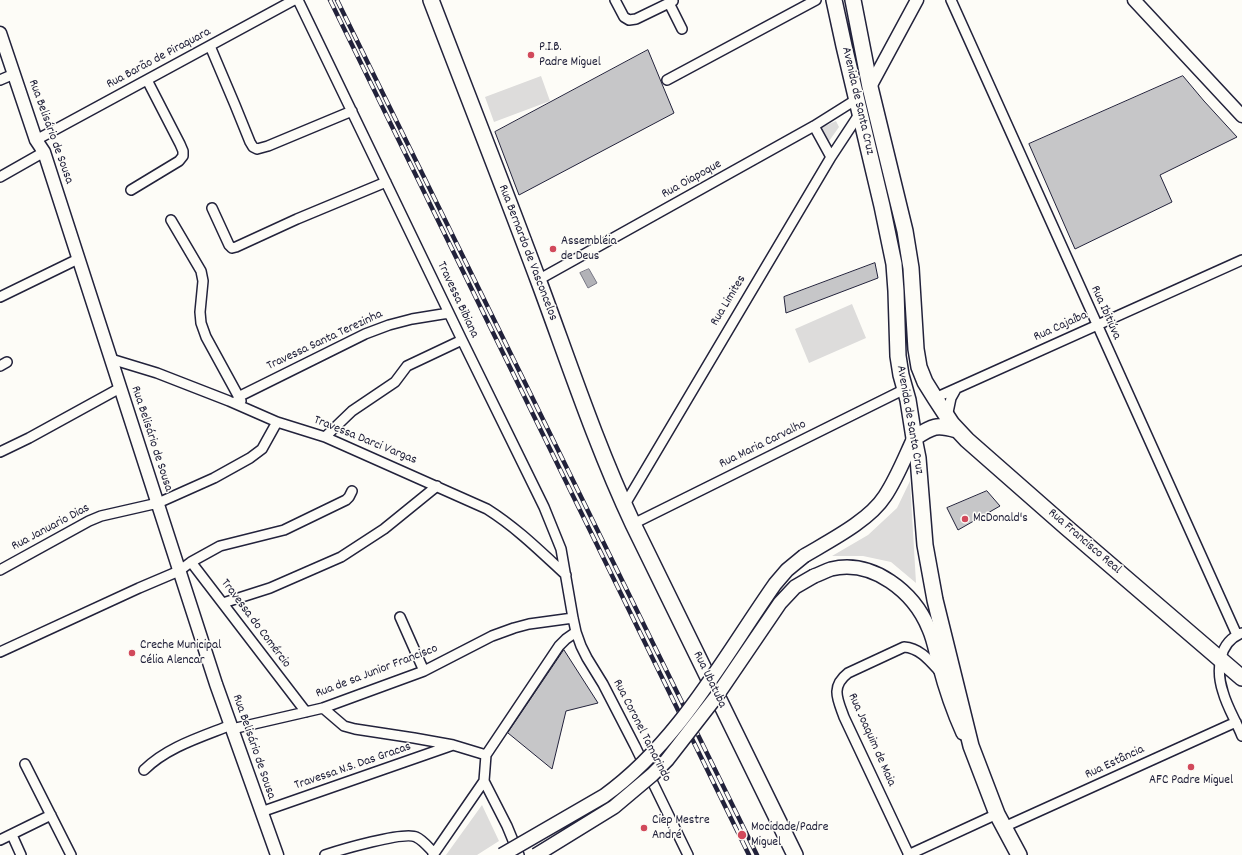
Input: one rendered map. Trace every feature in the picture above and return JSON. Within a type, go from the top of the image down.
[{"type":"main road","name":"Rua Bernardo de Vasconcelos","points":[[431,0],[538,280],[595,436],[624,506]]},
{"type":"main road","name":"Avenida de Santa Cruz","points":[[834,0],[887,227],[894,264],[900,374],[908,400],[918,458],[925,545],[946,648],[971,746],[998,814],[1019,855]]},
{"type":"main road","name":"Avenida de Santa Cruz","points":[[853,0],[870,86],[906,231],[911,268],[916,349],[919,367],[925,382],[935,398]]},
{"type":"main road","name":"Rua Francisco Real","points":[[935,398],[957,430],[973,445],[1242,678]]},
{"type":"main road","points":[[502,855],[604,796],[618,786],[679,724],[775,584],[787,570],[804,556],[858,523],[872,512],[885,496],[914,438],[929,429],[942,426],[957,430]]},
{"type":"main road","name":"Rua Ubatuba","points":[[624,506],[795,855]]},
{"type":"main road","points":[[536,855],[614,807],[652,775],[667,760],[716,697],[780,603],[795,587],[814,576],[832,569],[861,569],[879,574],[910,597],[930,630],[942,675],[955,714],[971,746]]},
{"type":"street","name":"Rua Barão de Piraquara","points":[[36,140],[294,0]]},
{"type":"street","name":"Travessa Bibiana","points":[[298,0],[544,507],[561,549],[573,618]]},
{"type":"street","points":[[615,0],[624,17],[629,20],[636,19],[671,1],[682,29]]},
{"type":"street","points":[[667,80],[816,0]]},
{"type":"street","points":[[870,86],[917,0]]},
{"type":"street","name":"Rua Ibitiúva","points":[[951,0],[1097,325],[1240,634]]},
{"type":"street","points":[[1134,0],[1242,116]]},
{"type":"street","name":"Rua Belisário de Sousa","points":[[0,33],[36,140],[44,152],[216,684],[277,855]]},
{"type":"street","points":[[210,46],[250,142],[253,147],[257,149],[268,146],[352,111]]},
{"type":"street","points":[[0,80],[14,74]]},
{"type":"street","points":[[131,190],[179,161],[183,156],[183,151],[180,144],[147,80]]},
{"type":"street","name":"Rua Oiapoque","points":[[538,280],[814,126],[858,106]]},
{"type":"street","name":"Rua Limites","points":[[624,506],[831,156],[858,106]]},
{"type":"street","points":[[814,126],[831,156]]},
{"type":"street","points":[[0,177],[44,152]]},
{"type":"street","points":[[212,208],[226,240],[232,248],[240,246],[297,219],[386,182]]},
{"type":"street","points":[[171,220],[201,271],[203,281],[200,312],[201,323],[206,337],[244,408]]},
{"type":"street","points":[[0,297],[78,259]]},
{"type":"street","name":"Rua Cajaíba","points":[[935,398],[1242,260]]},
{"type":"street","name":"Travessa Santa Terezinha","points":[[238,396],[365,334],[412,319],[449,313]]},
{"type":"street","points":[[325,437],[352,411],[395,382],[408,366],[462,340]]},
{"type":"street","name":"Travessa Darci Vargas","points":[[111,359],[157,373],[229,401],[276,422],[325,437],[487,509],[505,520],[566,575]]},
{"type":"street","points":[[0,452],[29,438],[120,388]]},
{"type":"street","name":"Rua Maria Carvalho","points":[[633,524],[905,389]]},
{"type":"street","points":[[948,417],[951,398],[956,389]]},
{"type":"street","name":"Rua Januario Dias","points":[[0,570],[89,521],[101,516],[158,503],[208,481],[253,456],[262,449],[276,422]]},
{"type":"street","points":[[223,603],[270,588],[340,557],[384,530],[438,486]]},
{"type":"street","points":[[0,652],[139,588],[180,571],[191,562],[220,546],[284,530],[346,500],[352,491]]},
{"type":"street","name":"Travessa do Comércio","points":[[191,562],[306,712]]},
{"type":"street","points":[[400,617],[424,671]]},
{"type":"street","name":"Rua de sa Junior Francisco","points":[[144,770],[153,761],[176,748],[231,727],[323,708],[424,671],[492,636],[514,628],[528,624],[573,618]]},
{"type":"street","name":"Rua Coronel Tamarindo","points":[[573,618],[576,632],[587,658],[603,684],[635,746],[688,855]]},
{"type":"street","points":[[325,855],[372,842],[408,835],[415,836],[434,854],[484,781],[486,755],[559,646],[576,632]]},
{"type":"street","points":[[1240,634],[1224,646],[1220,659],[1220,678],[1223,693],[1242,736]]},
{"type":"street","name":"Rua Joaquim de Maia","points":[[908,855],[844,717],[836,694],[836,689],[840,680],[848,673],[904,648],[914,649],[922,654],[942,675]]},
{"type":"street","points":[[323,708],[344,726],[354,729],[414,738],[486,755]]},
{"type":"street","name":"Rua Estância","points":[[1004,827],[1236,722]]},
{"type":"street","name":"Travessa N.S. Das Gracas","points":[[261,812],[453,746]]},
{"type":"street","points":[[25,764],[71,855]]},
{"type":"street","points":[[484,781],[507,826],[519,855]]},
{"type":"street","points":[[908,855],[998,814]]},
{"type":"street","points":[[0,840],[51,815]]},
{"type":"street","points":[[12,835],[21,855]]},
{"type":"shaded area","points":[[541,76],[550,101],[494,122],[485,97]]},
{"type":"shaded area","points":[[836,121],[839,127],[827,144],[818,129]]},
{"type":"shaded area","points":[[589,269],[597,283],[588,288],[580,273]]},
{"type":"shaded area","points":[[852,304],[866,338],[809,363],[795,329]]},
{"type":"shaded area","points":[[910,481],[916,583],[891,562],[863,556],[832,556],[868,535],[897,508]]},
{"type":"shaded area","points":[[482,805],[499,841],[477,855],[446,855]]},
{"type":"building","points":[[648,50],[674,113],[519,195],[495,132]]},
{"type":"building","points":[[1183,76],[1237,137],[1160,175],[1172,202],[1075,249],[1029,144]]},
{"type":"building","points":[[875,263],[878,278],[786,313],[784,297]]},
{"type":"building","name":"McDonald's","points":[[987,491],[1000,506],[958,530],[947,508]]},
{"type":"building","points":[[564,650],[598,703],[566,711],[552,769],[508,733]]},
{"type":"railway","points":[[330,0],[749,855]]},
{"type":"railway","points":[[337,0],[757,855]]},
{"type":"place","name":"P.I.B. Padre Miguel","points":[[531,55]]},
{"type":"place","name":"Assembléia de Deus","points":[[553,249]]},
{"type":"place","name":"McDonald's","points":[[965,519]]},
{"type":"place","name":"Creche Municipal Célia Alencar","points":[[132,653]]},
{"type":"place","name":"AFC Padre Miguel","points":[[1191,767]]},
{"type":"place","name":"Ciep Mestre André","points":[[644,828]]},
{"type":"place","name":"Mocidade/Padre Miguel","points":[[742,835]]}]
